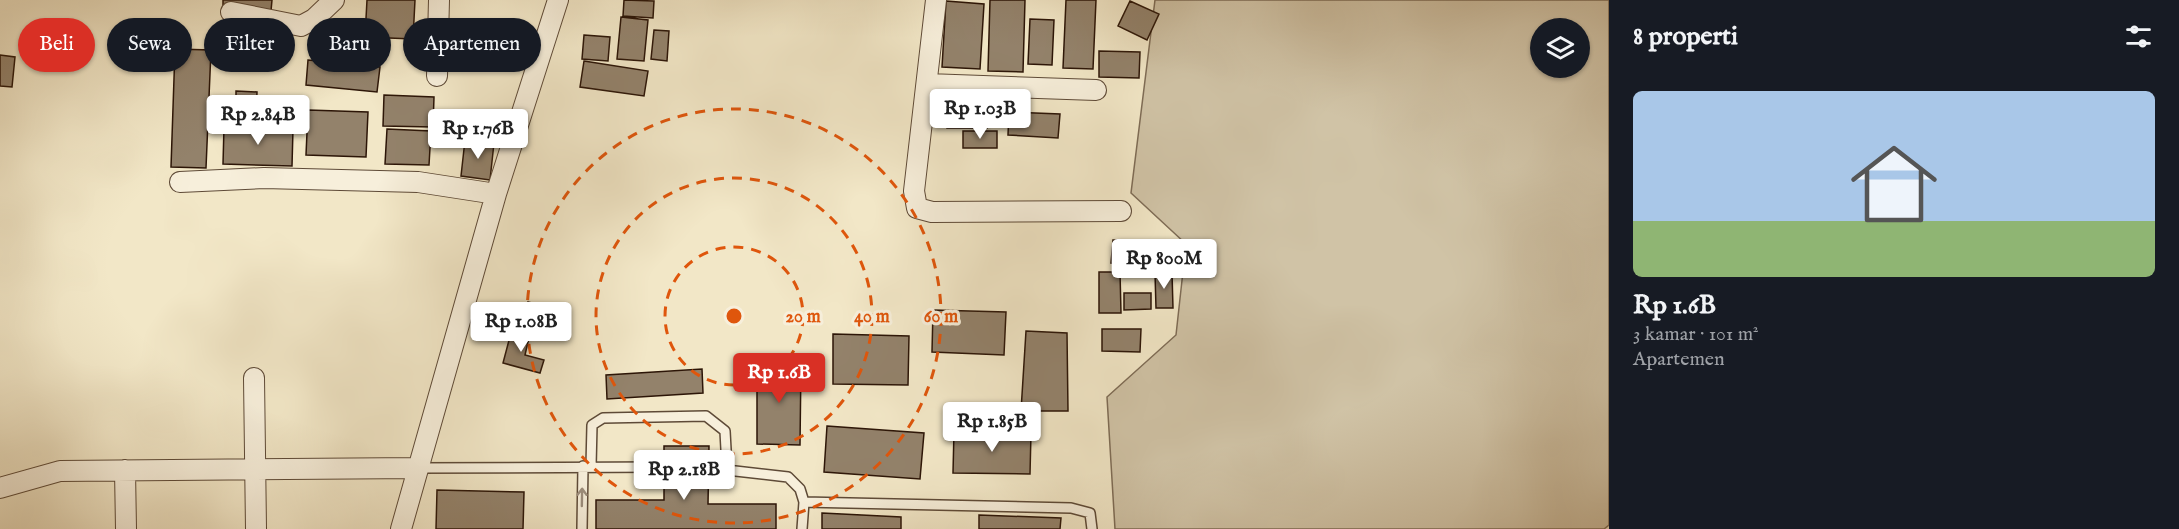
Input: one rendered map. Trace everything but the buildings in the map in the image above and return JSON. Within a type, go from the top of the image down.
[{"type":"street","points":[[231,12],[301,26],[314,19],[334,0]]},
{"type":"street","points":[[438,76],[439,0]]},
{"type":"street","points":[[401,529],[496,194],[558,0]]},
{"type":"street","points":[[936,0],[914,191],[917,208],[932,212],[1121,211]]},
{"type":"street","points":[[927,84],[1096,90]]},
{"type":"street","points":[[180,182],[264,178],[418,182],[496,194]]},
{"type":"street","points":[[254,378],[256,529]]},
{"type":"street","points":[[0,488],[60,471],[418,468]]},
{"type":"street","points":[[125,470],[126,529]]},
{"type":"lane","points":[[582,529],[591,425],[603,418],[706,416],[725,432],[727,468]]},
{"type":"lane","points":[[418,468],[587,465],[664,467]]},
{"type":"lane","points":[[709,468],[727,468],[788,477],[800,489],[804,502],[802,529]]},
{"type":"lane","points":[[804,502],[1082,509],[1090,513],[1092,529]]},
{"type":"shaded area","points":[[1155,0],[1609,0],[1609,525],[1604,529],[1115,529],[1107,397],[1176,335],[1186,244],[1131,193]]}]
